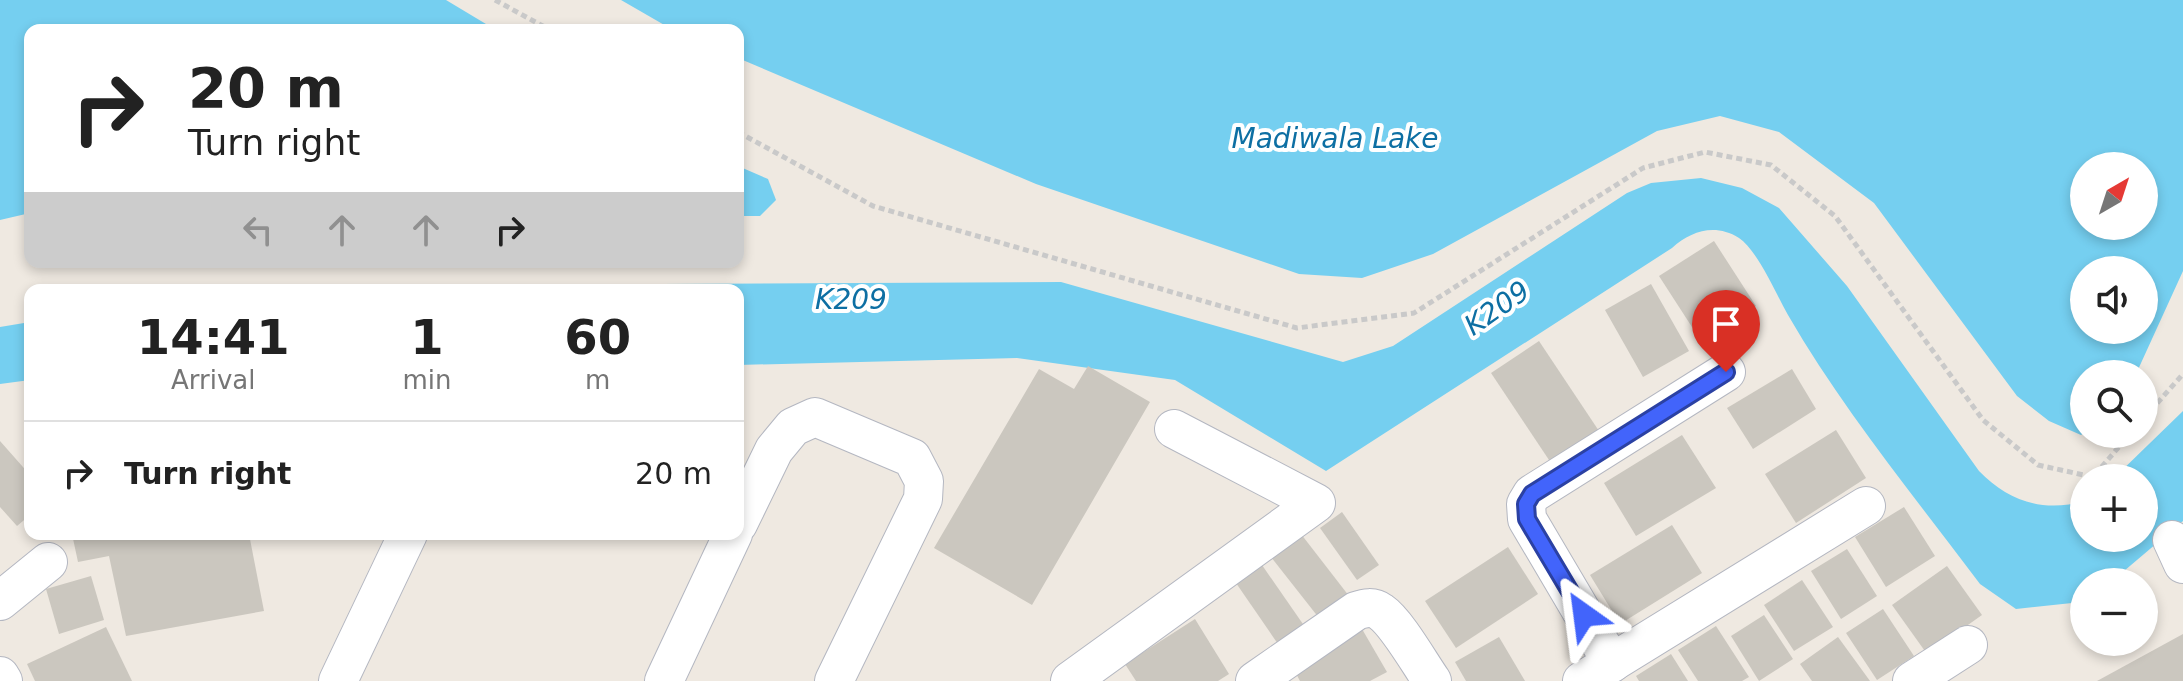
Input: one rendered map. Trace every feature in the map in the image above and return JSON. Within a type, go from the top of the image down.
[{"type":"street","points":[[1726,372],[1532,494],[1526,504],[1527,519],[1597,672],[1866,506]]},
{"type":"street","points":[[744,512],[774,450],[793,427],[815,417],[912,458],[924,481],[923,499],[834,681]]},
{"type":"street","points":[[1070,681],[1316,503],[1174,429]]},
{"type":"street","points":[[338,681],[405,540]]},
{"type":"street","points":[[664,681],[730,540]]},
{"type":"street","points":[[0,601],[48,562]]},
{"type":"street","points":[[1255,681],[1356,611],[1368,608],[1380,611],[1390,621],[1432,681]]},
{"type":"street","points":[[1912,681],[1968,645]]},
{"type":"path","points":[[495,0],[539,24]]},
{"type":"path","points":[[744,135],[873,206],[1297,328],[1414,313],[1643,168],[1705,152],[1771,165],[1835,216],[1983,420],[2038,465],[2093,477],[2118,448]]},
{"type":"path","points":[[2158,402],[2183,374]]},
{"type":"water","points":[[0,0],[446,0],[486,24],[24,24],[24,214],[0,220]]},
{"type":"water","name":"Madiwala Lake","points":[[621,0],[2183,0],[2183,271],[2158,326],[2158,256],[2070,256],[2070,344],[2150,344],[2142,360],[2070,360],[2070,430],[2049,421],[2017,396],[1874,203],[1779,132],[1720,116],[1657,131],[1433,254],[1362,278],[1299,274],[1036,184],[744,61],[744,24],[663,24]]},
{"type":"water","points":[[744,169],[768,179],[776,200],[760,216],[744,216]]},
{"type":"water","name":"K209","points":[[1701,178],[1742,188],[1779,208],[1847,286],[1979,471],[2002,490],[2027,502],[2055,506],[2070,504],[2070,552],[2146,552],[2128,568],[2070,568],[2070,603],[2016,609],[1980,584],[1832,385],[1753,253],[1739,238],[1721,231],[1704,231],[1687,237],[1326,471],[1175,380],[1017,358],[744,365],[744,284],[656,284],[1061,282],[1343,362],[1393,346],[1627,193],[1651,183]]},
{"type":"water","points":[[24,323],[24,381],[0,384],[0,327]]},
{"type":"water","points":[[2183,411],[2183,521],[2158,542],[2158,464],[2128,464],[2145,448],[2158,448],[2158,435]]},
{"type":"building","points":[[1714,241],[1756,306],[1701,341],[1659,276]]},
{"type":"building","points":[[1651,284],[1689,351],[1643,377],[1605,310]]},
{"type":"building","points":[[1539,341],[1599,431],[1551,463],[1491,373]]},
{"type":"building","points":[[1088,366],[1150,402],[1032,605],[934,548],[1039,369],[1074,389]]},
{"type":"building","points":[[1792,369],[1816,409],[1753,449],[1727,408]]},
{"type":"building","points":[[1836,430],[1866,478],[1796,523],[1765,474]]},
{"type":"building","points":[[1682,435],[1716,488],[1636,536],[1604,483]]},
{"type":"building","points":[[0,441],[24,468],[24,520],[17,526],[0,507]]},
{"type":"building","points":[[1904,507],[1935,556],[1886,587],[1855,537]]},
{"type":"building","points":[[1342,512],[1379,565],[1357,580],[1320,528]]},
{"type":"building","points":[[1672,525],[1702,573],[1620,624],[1590,575]]},
{"type":"building","points":[[1301,534],[1349,596],[1319,618],[1271,557]]},
{"type":"building","points":[[73,540],[250,540],[264,611],[126,636],[109,556],[78,562]]},
{"type":"building","points":[[1508,547],[1538,594],[1456,648],[1425,601]]},
{"type":"building","points":[[1847,549],[1877,596],[1841,619],[1811,571]]},
{"type":"building","points":[[1262,565],[1305,627],[1278,644],[1236,583]]},
{"type":"building","points":[[1947,566],[1982,615],[1927,654],[1892,605]]},
{"type":"building","points":[[91,576],[104,620],[59,634],[46,589]]},
{"type":"building","points":[[1802,580],[1833,627],[1794,651],[1764,605]]},
{"type":"building","points":[[1883,609],[1914,656],[1877,680],[1846,633]]},
{"type":"building","points":[[1764,615],[1793,659],[1759,681],[1731,636]]},
{"type":"building","points":[[1195,619],[1229,674],[1218,681],[1136,681],[1125,664]]},
{"type":"building","points":[[1716,626],[1749,677],[1742,681],[1698,681],[1678,650]]},
{"type":"building","points":[[106,627],[132,681],[35,681],[27,664]]},
{"type":"building","points":[[1362,629],[1387,672],[1370,681],[1300,681],[1293,668]]},
{"type":"building","points":[[2183,634],[2183,681],[2097,681],[2143,656],[2158,656],[2158,648]]},
{"type":"building","points":[[1499,637],[1525,681],[1466,681],[1455,662]]},
{"type":"building","points":[[1838,637],[1870,681],[1812,681],[1800,664]]},
{"type":"building","points":[[1671,654],[1688,681],[1639,681],[1636,676]]},
{"type":"route","points":[[1584,615],[1527,519],[1526,504],[1532,494],[1726,372]]}]
